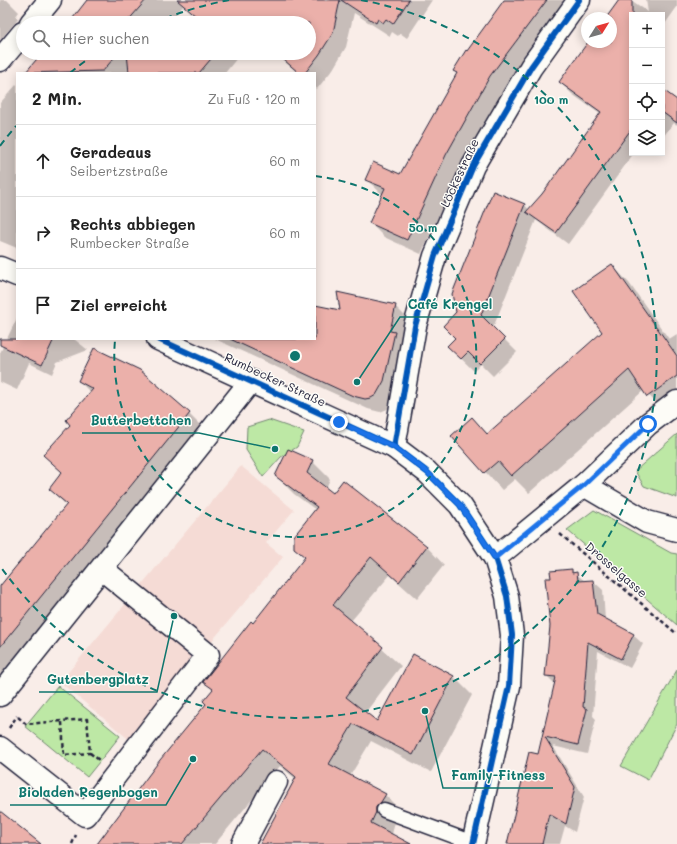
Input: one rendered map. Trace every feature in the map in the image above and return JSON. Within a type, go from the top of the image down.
[{"type":"street","points":[[37,16],[50,0]]},
{"type":"street","name":"Löckestraße","points":[[394,447],[415,326],[435,256],[473,166],[531,67],[579,0]]},
{"type":"street","points":[[0,60],[16,41]]},
{"type":"street","points":[[0,268],[16,275]]},
{"type":"street","name":"Rumbecker Straße","points":[[160,340],[394,447],[427,472],[460,505],[495,558],[507,596],[512,635],[509,686],[473,843]]},
{"type":"street","points":[[6,704],[102,569],[251,381]]},
{"type":"street","points":[[495,558],[584,485],[648,424],[677,402]]},
{"type":"street","points":[[584,485],[647,522],[677,530]]},
{"type":"street","points":[[2,741],[85,815],[208,655],[102,569]]},
{"type":"street","points":[[243,844],[276,782]]},
{"type":"lane","points":[[384,810],[473,843]]},
{"type":"path","points":[[6,704],[26,724],[87,719],[90,753],[64,755],[62,722]]},
{"type":"path","points":[[2,741],[18,717]]},
{"type":"shaded area","points":[[241,466],[294,510],[266,543],[283,557],[183,675],[197,688],[144,752],[60,682]]},
{"type":"green space","points":[[269,420],[304,432],[297,447],[281,457],[263,477],[246,450],[247,427]]},
{"type":"green space","points":[[677,434],[677,498],[644,486],[635,471]]},
{"type":"green space","points":[[594,510],[671,553],[677,554],[677,625],[567,530]]},
{"type":"green space","points":[[677,670],[677,724],[648,780],[621,766]]},
{"type":"green space","points":[[58,686],[120,736],[87,777],[25,726]]},
{"type":"building","points":[[87,0],[146,0],[132,16],[74,16]]},
{"type":"building","points":[[177,0],[340,0],[333,33],[316,59],[316,16],[196,16]]},
{"type":"building","points":[[341,0],[409,0],[393,24],[386,19],[383,23],[378,19],[376,23]]},
{"type":"building","points":[[504,0],[547,0],[490,76],[446,155],[407,240],[369,223],[385,188],[365,180],[373,162],[400,174],[457,73],[453,71],[466,50],[467,51]]},
{"type":"building","points":[[619,0],[632,0],[632,12],[629,12],[629,132],[556,233],[526,212],[542,194],[601,112],[559,82],[584,48],[617,48],[617,12],[610,12]]},
{"type":"building","points":[[36,60],[112,60],[103,71],[26,72]]},
{"type":"building","points":[[128,60],[210,60],[200,72],[129,72]]},
{"type":"building","points":[[284,60],[315,60],[306,72],[298,72]]},
{"type":"building","points":[[665,91],[677,100],[677,123],[665,114]]},
{"type":"building","points":[[493,191],[525,204],[481,315],[505,339],[480,364],[468,352],[461,359],[447,346],[455,338],[443,326],[456,312],[452,294]]},
{"type":"building","points":[[612,264],[677,356],[677,376],[647,397],[629,370],[511,476],[498,461],[484,473],[451,436],[472,417],[487,434],[602,332],[573,291]]},
{"type":"building","points":[[337,292],[396,305],[390,331],[395,332],[384,381],[376,395],[371,398],[365,399],[353,396],[232,340],[316,340],[316,305],[340,310]]},
{"type":"building","points":[[0,339],[54,340],[42,365],[0,345]]},
{"type":"building","points":[[94,348],[140,370],[190,413],[0,647],[0,586],[67,504],[49,489],[62,472],[43,455],[70,425],[66,420],[93,389],[78,381]]},
{"type":"building","points":[[288,449],[313,460],[307,473],[333,493],[343,480],[427,546],[399,582],[371,557],[333,605],[383,647],[346,697],[377,721],[413,654],[454,676],[413,755],[353,724],[329,764],[386,794],[376,807],[376,812],[371,823],[411,844],[260,844],[296,777],[262,749],[182,844],[97,844],[160,760],[206,704],[203,701],[213,689],[203,682],[251,621],[253,623],[305,557],[294,548],[294,536],[317,507],[275,476]]},
{"type":"building","points":[[572,569],[572,573],[577,572],[578,581],[593,580],[597,614],[634,634],[621,659],[588,642],[583,707],[587,709],[578,745],[545,737],[575,787],[566,824],[549,814],[542,844],[507,844],[529,752],[538,754],[556,677],[545,676],[550,626],[545,578],[551,578],[550,571]]},
{"type":"building","points":[[0,811],[41,844],[0,844]]},
{"type":"cycle path","points":[[394,447],[415,326],[435,256],[473,166],[531,67],[579,0]]},
{"type":"cycle path","points":[[160,340],[394,447],[427,472],[460,505],[495,558],[507,596],[512,635],[509,686],[473,844]]},
{"type":"place","name":"Café Krengel","points":[[357,382]]},
{"type":"place","name":"Butterbettchen","points":[[275,449]]},
{"type":"place","name":"Gutenbergplatz","points":[[174,616]]},
{"type":"place","name":"Family-Fitness","points":[[425,711]]},
{"type":"place","name":"Bioladen Regenbogen","points":[[193,759]]},
{"type":"route","points":[[339,422],[394,447],[427,472],[460,505],[495,558],[584,485],[648,424]]}]
